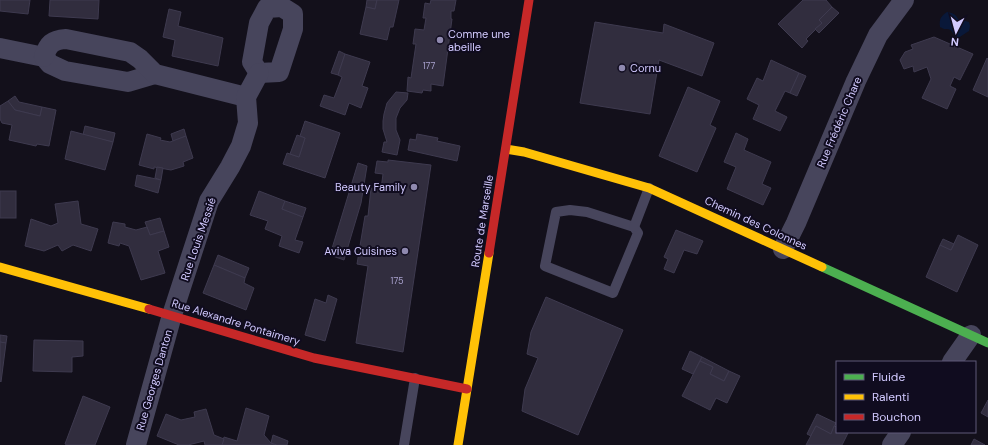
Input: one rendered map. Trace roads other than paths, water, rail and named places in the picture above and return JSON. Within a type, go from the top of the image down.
[{"type":"street","name":"Route de Marseille","points":[[458,445],[530,0]]},
{"type":"street","name":"Rue Frédéric Chare","points":[[783,249],[796,223],[856,81],[878,35],[904,0]]},
{"type":"street","points":[[44,57],[47,48],[52,42],[59,39],[66,39],[130,52],[140,59],[155,74]]},
{"type":"street","points":[[0,48],[44,57],[50,64],[65,71],[128,82],[155,74],[246,97],[259,73]]},
{"type":"street","name":"Rue Louis Messié","points":[[172,315],[209,201],[241,146],[248,123],[246,97]]},
{"type":"street","name":"Chemin des Colonnes","points":[[506,149],[524,152],[649,188],[979,339]]},
{"type":"street","name":"Rue Alexandre Pontaimery","points":[[0,267],[172,315],[314,358],[467,389]]},
{"type":"street","name":"Rue Georges Danton","points":[[136,445],[172,315]]},
{"type":"street","points":[[953,361],[979,339]]},
{"type":"street","points":[[892,445],[900,433]]},
{"type":"lane","points":[[634,227],[649,188]]},
{"type":"lane","points":[[570,210],[587,212],[634,227],[638,233],[613,293],[545,266],[556,212],[570,210]]},
{"type":"lane","points":[[404,445],[415,378]]},
{"type":"water","points":[[947,12],[954,14],[958,19],[969,22],[969,31],[958,38],[950,29],[940,27],[941,18]]},
{"type":"place","name":"Comme une abeille","points":[[440,40]]},
{"type":"place","name":"Cornu","points":[[622,68]]},
{"type":"place","name":"Beauty Family","points":[[414,187]]},
{"type":"place","name":"Aviva Cuisines","points":[[405,251]]}]
